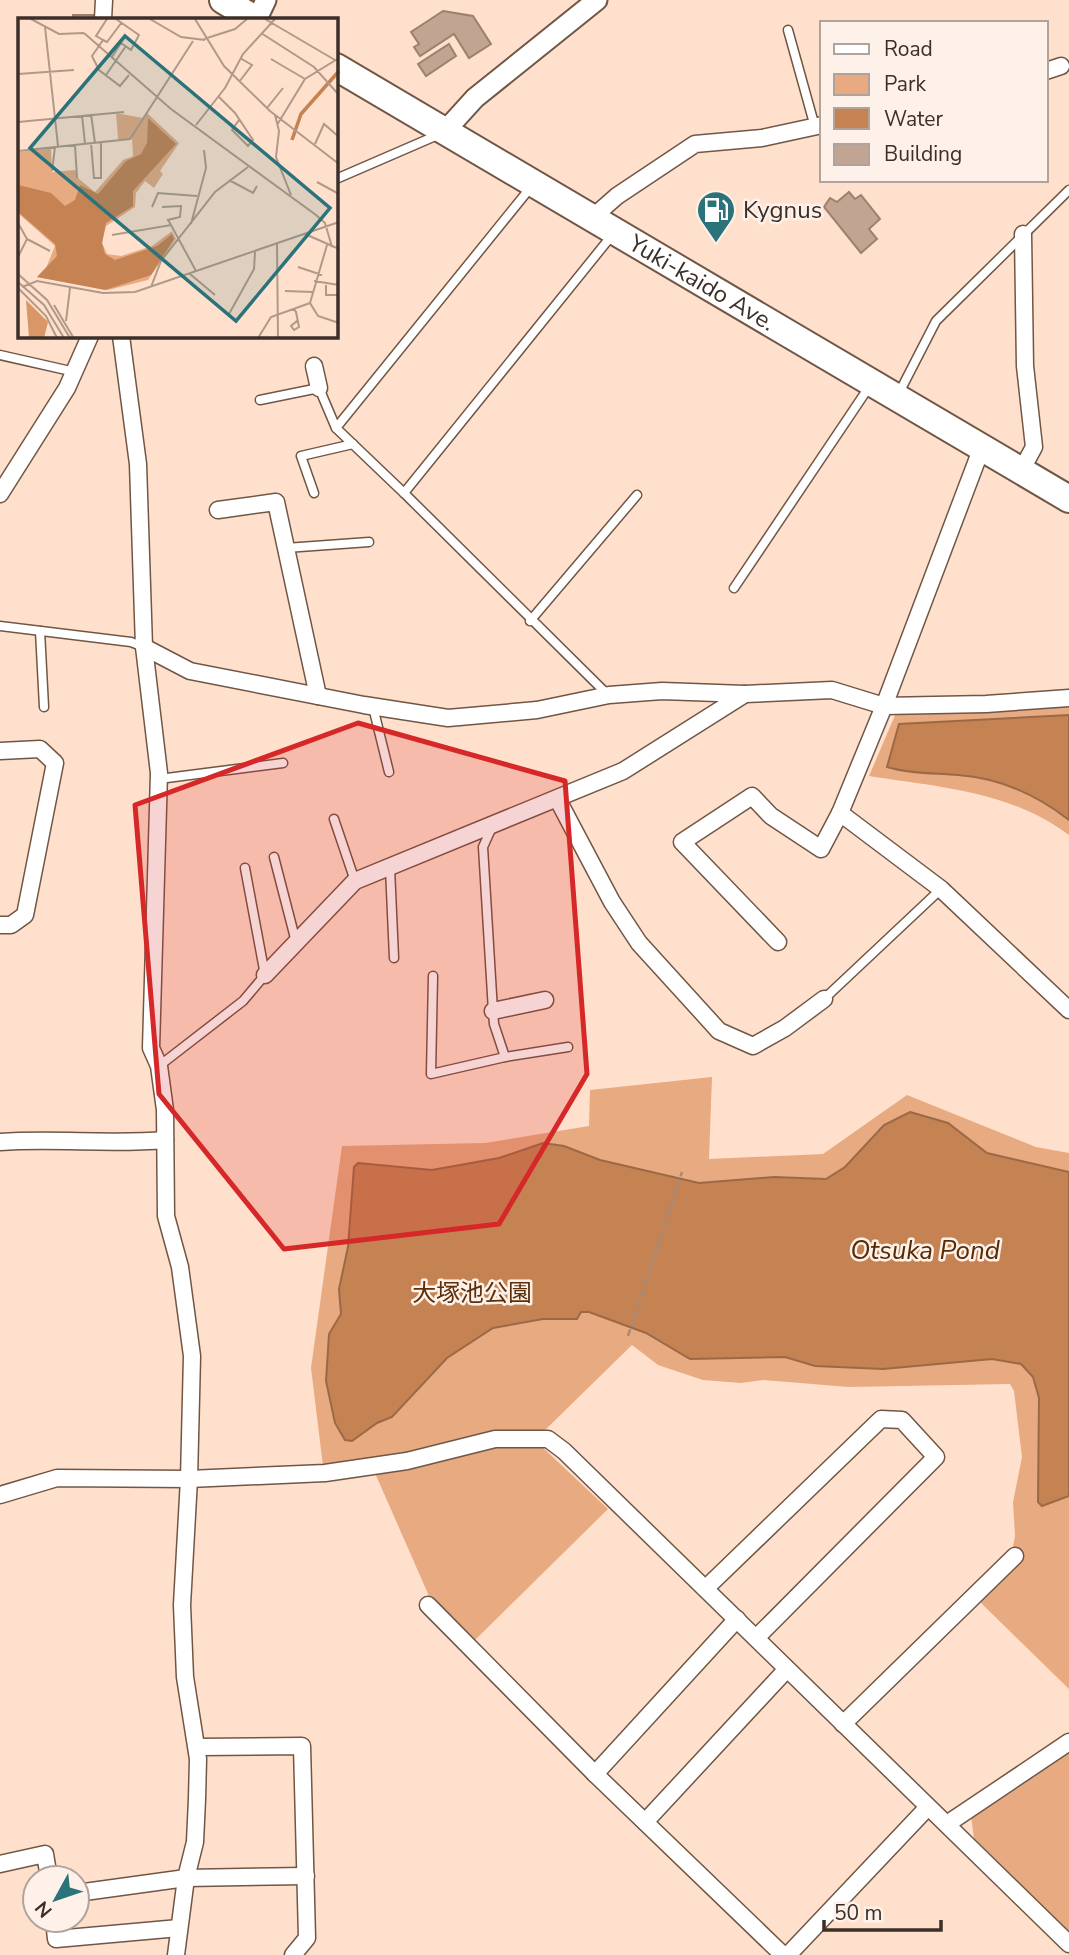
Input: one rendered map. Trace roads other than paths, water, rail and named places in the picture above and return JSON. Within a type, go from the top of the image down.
[{"type":"highway","points":[[223,0],[254,18]]},
{"type":"highway","name":"Yuki-kaido Ave.","points":[[338,68],[1069,499]]},
{"type":"street","points":[[103,18],[104,0]]},
{"type":"street","points":[[257,18],[266,0]]},
{"type":"street","points":[[446,131],[475,98],[597,0]]},
{"type":"street","points":[[592,218],[617,197],[695,144],[762,138],[819,126]]},
{"type":"street","points":[[1021,471],[1034,447],[1025,366],[1023,234]]},
{"type":"street","points":[[0,494],[75,372],[89,338]]},
{"type":"street","points":[[121,338],[138,464],[144,647],[159,779],[150,1048],[159,1066],[165,1110],[166,1216],[180,1267],[192,1356],[182,1605],[185,1677],[197,1748],[195,1842],[186,1878],[176,1955]]},
{"type":"street","points":[[314,366],[319,388]]},
{"type":"street","points":[[778,942],[682,842],[752,796],[771,816],[821,849],[840,813],[884,706],[982,447]]},
{"type":"street","points":[[218,510],[276,502],[318,696]]},
{"type":"street","points":[[144,647],[190,671],[373,707],[448,718],[537,710],[609,695],[662,691],[745,694],[832,690],[884,706],[986,704],[1069,698]]},
{"type":"street","points":[[265,975],[355,881],[558,800],[623,771],[745,694]]},
{"type":"street","points":[[0,751],[40,749],[55,763],[25,915],[11,925],[0,925]]},
{"type":"street","points":[[558,800],[612,902],[639,943],[719,1031],[753,1046],[824,999]]},
{"type":"street","points":[[840,813],[941,889],[1069,1010]]},
{"type":"street","points":[[493,1011],[545,1000]]},
{"type":"street","points":[[0,1142],[38,1139],[115,1144],[165,1140]]},
{"type":"street","points":[[706,1588],[881,1419],[902,1420],[936,1457],[757,1637]]},
{"type":"street","points":[[0,1495],[57,1478],[189,1479],[325,1473],[407,1461],[495,1439],[548,1439],[564,1451],[757,1637],[1069,1944]]},
{"type":"street","points":[[843,1724],[1015,1556]]},
{"type":"street","points":[[428,1605],[595,1774],[786,1955],[928,1807]]},
{"type":"street","points":[[595,1774],[737,1619]]},
{"type":"street","points":[[646,1822],[788,1670]]},
{"type":"street","points":[[947,1824],[1069,1742]]},
{"type":"street","points":[[197,1748],[302,1746],[307,1938],[293,1955]]},
{"type":"street","points":[[0,1864],[45,1854],[46,1864]]},
{"type":"street","points":[[91,1891],[186,1878],[306,1876]]},
{"type":"street","points":[[56,1934],[56,1938],[179,1928]]},
{"type":"lane","points":[[788,30],[819,126]]},
{"type":"lane","points":[[338,178],[446,131]]},
{"type":"lane","points":[[337,428],[535,183]]},
{"type":"lane","points":[[898,396],[936,321],[1069,190]]},
{"type":"lane","points":[[404,492],[615,231]]},
{"type":"lane","points":[[0,355],[75,372]]},
{"type":"lane","points":[[734,588],[873,382]]},
{"type":"lane","points":[[260,400],[319,388],[337,428],[404,492],[530,621],[609,695]]},
{"type":"lane","points":[[314,493],[302,456],[353,444]]},
{"type":"lane","points":[[530,621],[636,495]]},
{"type":"lane","points":[[286,548],[369,542]]},
{"type":"lane","points":[[0,626],[131,642],[144,647]]},
{"type":"lane","points":[[40,631],[44,707]]},
{"type":"lane","points":[[373,707],[389,772]]},
{"type":"lane","points":[[159,779],[283,763]]},
{"type":"lane","points":[[334,818],[355,881]]},
{"type":"lane","points":[[492,827],[483,847],[493,1011],[506,1057]]},
{"type":"lane","points":[[274,857],[296,942]]},
{"type":"lane","points":[[390,867],[394,958]]},
{"type":"lane","points":[[159,1066],[243,1001],[265,975],[245,868]]},
{"type":"lane","points":[[824,999],[941,889]]},
{"type":"lane","points":[[433,976],[431,1074],[506,1057],[568,1047]]},
{"type":"water","points":[[1069,715],[1069,820],[1044,803],[1003,784],[973,777],[887,767],[899,724]]},
{"type":"water","name":"Otsuka Pond","points":[[910,1112],[948,1123],[987,1153],[1069,1172],[1069,1496],[1042,1506],[1038,1502],[1039,1398],[1033,1377],[1021,1364],[992,1359],[883,1369],[815,1366],[785,1357],[690,1359],[646,1333],[589,1312],[581,1312],[577,1319],[543,1319],[493,1328],[447,1358],[392,1417],[377,1423],[352,1441],[345,1440],[335,1423],[326,1381],[329,1334],[341,1314],[339,1289],[348,1247],[354,1167],[358,1163],[432,1170],[499,1158],[543,1143],[564,1146],[600,1160],[699,1183],[774,1177],[826,1179],[845,1167],[884,1125]]},
{"type":"place","name":"Kygnus","points":[[716,244]]},
{"type":"park label","name":"大塚池公園","points":[[472,1293]]}]
